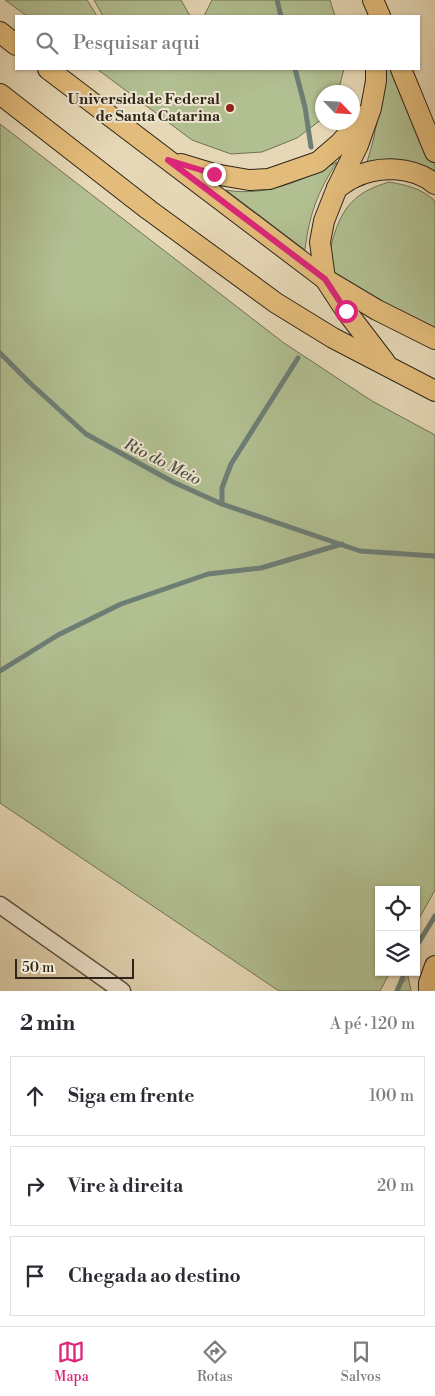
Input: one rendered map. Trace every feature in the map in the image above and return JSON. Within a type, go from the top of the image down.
[{"type":"main road","points":[[366,0],[369,15]]},
{"type":"main road","points":[[373,0],[380,15]]},
{"type":"main road","points":[[0,32],[15,44]]},
{"type":"main road","points":[[49,70],[325,279],[377,310],[435,339]]},
{"type":"main road","points":[[376,70],[371,108],[358,145],[337,188],[324,221],[320,242],[325,279],[346,311],[389,368]]},
{"type":"main road","points":[[401,70],[435,152]]},
{"type":"main road","points":[[0,94],[149,210],[276,303],[326,334],[435,391]]},
{"type":"main road","points":[[168,160],[214,174],[249,180],[269,179],[318,162],[340,143],[371,108]]},
{"type":"main road","points":[[337,188],[354,177],[372,170],[393,169],[412,172],[435,184]]},
{"type":"main road","points":[[429,991],[429,983],[435,966]]},
{"type":"street","points":[[0,905],[122,991]]},
{"type":"green space","points":[[5,0],[87,0],[96,15],[26,15]]},
{"type":"green space","points":[[94,0],[181,0],[189,15],[102,15]]},
{"type":"green space","points":[[212,0],[330,0],[335,15],[204,15]]},
{"type":"green space","name":"Universidade Federal de Santa Catarina","points":[[98,70],[344,70],[340,85],[315,85],[315,124],[297,138],[262,152],[231,154],[192,140]]},
{"type":"green space","points":[[382,70],[392,70],[435,166],[435,172],[367,162],[378,116]]},
{"type":"green space","points":[[0,124],[284,343],[372,401],[435,435],[435,890],[420,917],[420,886],[375,886],[375,976],[388,976],[380,991],[279,991],[0,803]]},
{"type":"green space","points":[[337,162],[315,204],[305,250],[226,190],[241,192],[283,186]]},
{"type":"green space","points":[[389,182],[419,190],[435,201],[435,332],[369,297],[334,274],[330,249],[343,213],[361,194]]},
{"type":"green space","points":[[408,976],[411,991],[397,991]]},
{"type":"waterway","points":[[277,0],[281,15]]},
{"type":"waterway","points":[[295,70],[305,107],[311,147]]},
{"type":"waterway","name":"Rio do Meio","points":[[0,353],[86,434],[173,482],[222,504],[360,551],[435,556]]},
{"type":"waterway","points":[[222,504],[222,488],[231,464],[298,358]]},
{"type":"waterway","points":[[0,671],[58,635],[121,604],[208,574],[261,568],[342,544]]},
{"type":"waterway","points":[[420,940],[435,916]]},
{"type":"waterway","points":[[397,991],[403,976]]},
{"type":"place","name":"Universidade Federal de Santa Catarina","points":[[230,108]]},
{"type":"route","points":[[214,174],[168,160],[325,279],[346,311]]}]
